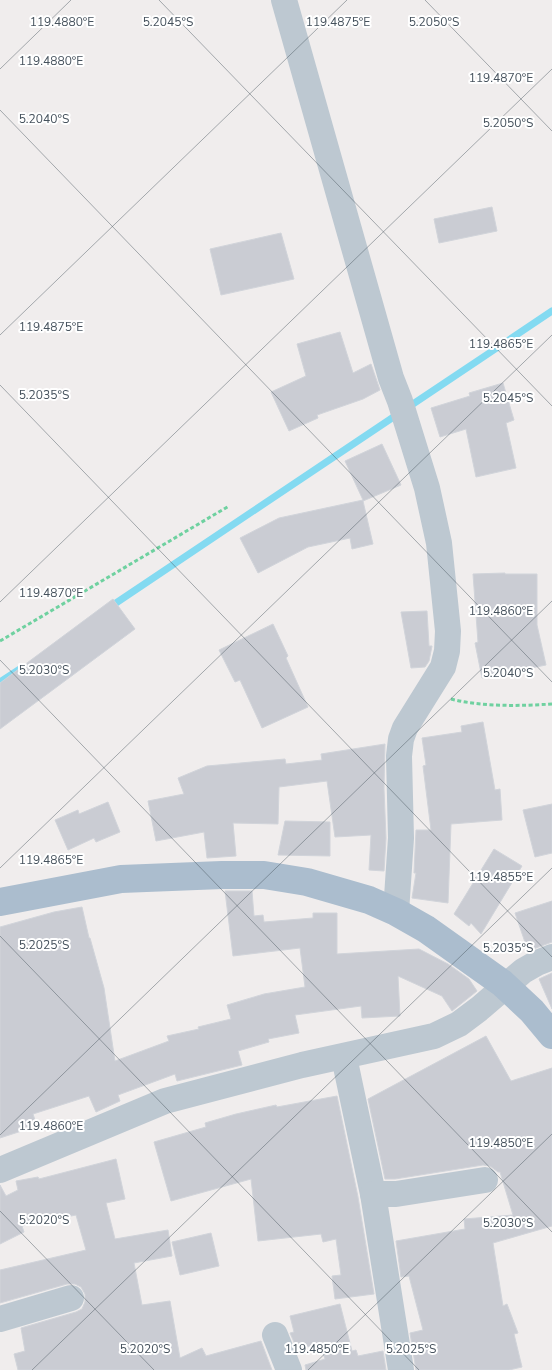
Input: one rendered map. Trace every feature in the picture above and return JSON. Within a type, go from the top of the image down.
[{"type":"main road","points":[[0,902],[122,879],[264,875],[307,882],[369,900],[396,912],[426,929],[506,986],[532,1011],[552,1035]]},
{"type":"street","points":[[284,0],[391,378],[427,488],[439,543],[446,615],[446,660],[405,728],[401,739],[399,756],[401,838],[396,912]]},
{"type":"street","points":[[0,1170],[165,1101],[302,1065],[434,1036],[459,1024],[480,1009],[523,972],[536,963],[552,957]]},
{"type":"street","points":[[344,1057],[373,1194],[401,1370]]},
{"type":"street","points":[[373,1194],[396,1194],[485,1180]]},
{"type":"street","points":[[0,1319],[71,1298]]},
{"type":"street","points":[[276,1335],[289,1370]]},
{"type":"path","points":[[0,641],[228,506]]},
{"type":"path","points":[[426,692],[456,700],[489,704],[552,704]]},
{"type":"building","points":[[492,207],[497,231],[439,243],[434,219]]},
{"type":"building","points":[[281,233],[294,279],[221,295],[210,249]]},
{"type":"building","points":[[340,332],[353,373],[371,364],[380,390],[363,399],[317,415],[318,418],[289,431],[271,392],[306,376],[297,344]]},
{"type":"building","points":[[503,383],[514,420],[506,423],[516,468],[476,477],[466,429],[440,437],[431,408],[470,396],[469,393]]},
{"type":"building","points":[[382,444],[401,485],[363,501],[373,544],[352,549],[350,538],[308,547],[258,573],[240,538],[279,518],[363,500],[345,461]]},
{"type":"building","points":[[473,574],[537,574],[537,625],[546,665],[482,678],[475,643],[478,642]]},
{"type":"building","points":[[113,599],[135,629],[0,729],[0,683]]},
{"type":"building","points":[[427,611],[429,646],[432,646],[429,661],[425,667],[411,668],[401,612]]},
{"type":"building","points":[[273,624],[308,707],[262,728],[240,680],[235,682],[219,650]]},
{"type":"building","points":[[483,722],[495,790],[500,789],[502,820],[451,824],[448,903],[412,898],[416,873],[414,873],[416,830],[431,830],[423,766],[426,765],[422,738],[462,732],[461,726]]},
{"type":"building","points":[[385,744],[386,838],[384,871],[369,870],[371,835],[335,837],[327,781],[279,787],[278,824],[233,823],[236,856],[207,858],[204,832],[156,841],[148,801],[184,794],[178,778],[207,766],[285,759],[286,764],[322,760],[321,754]]},
{"type":"building","points":[[108,802],[120,832],[96,842],[94,838],[68,850],[55,820],[78,810],[79,814]]},
{"type":"building","points":[[552,804],[552,853],[535,857],[523,810]]},
{"type":"building","points":[[285,821],[330,822],[330,856],[278,855]]},
{"type":"building","points":[[494,849],[522,866],[481,934],[471,923],[469,926],[454,914]]},
{"type":"building","points":[[225,891],[252,891],[254,916],[263,915],[264,922],[313,918],[313,913],[337,913],[337,954],[419,949],[448,964],[469,979],[477,991],[452,1011],[442,996],[398,976],[400,1016],[362,1018],[361,1006],[295,1015],[299,1033],[268,1039],[269,1042],[238,1051],[242,1065],[177,1081],[175,1074],[118,1095],[120,1101],[96,1112],[89,1096],[33,1114],[37,1126],[0,1138],[0,927],[54,912],[82,907],[104,988],[115,1061],[169,1041],[167,1036],[231,1019],[227,1005],[264,994],[305,987],[300,948],[233,956]]},
{"type":"building","points":[[552,901],[552,942],[528,951],[515,913]]},
{"type":"building","points":[[552,973],[552,1009],[539,979]]},
{"type":"building","points":[[486,1036],[511,1081],[552,1068],[552,1226],[493,1243],[503,1306],[507,1304],[518,1333],[514,1334],[522,1367],[509,1370],[416,1370],[410,1333],[423,1330],[409,1276],[401,1277],[396,1241],[465,1229],[464,1219],[513,1215],[500,1172],[490,1166],[483,1165],[385,1179],[368,1099]]},
{"type":"building","points":[[337,1096],[358,1197],[374,1294],[335,1299],[332,1276],[341,1275],[336,1239],[323,1242],[321,1234],[258,1241],[251,1179],[171,1201],[154,1142],[206,1127],[205,1123],[236,1114],[276,1105],[277,1107]]},
{"type":"building","points":[[116,1159],[125,1199],[106,1203],[115,1239],[168,1230],[172,1256],[134,1263],[142,1305],[170,1301],[180,1358],[202,1348],[206,1356],[261,1341],[272,1370],[18,1370],[14,1354],[25,1351],[21,1328],[82,1309],[85,1302],[85,1294],[81,1287],[75,1284],[67,1284],[0,1303],[0,1270],[86,1250],[76,1215],[22,1226],[24,1232],[0,1244],[0,1185],[6,1196],[18,1190],[16,1181],[38,1177],[39,1179]]},
{"type":"building","points":[[211,1233],[219,1266],[180,1275],[172,1242]]},
{"type":"building","points":[[340,1304],[352,1351],[356,1350],[358,1356],[383,1351],[386,1370],[306,1370],[305,1365],[325,1359],[320,1344],[297,1349],[290,1333],[294,1332],[290,1316]]},
{"type":"waterway","points":[[407,408],[552,311]]},
{"type":"waterway","points":[[110,607],[398,414]]},
{"type":"waterway","points":[[0,682],[23,667]]}]
